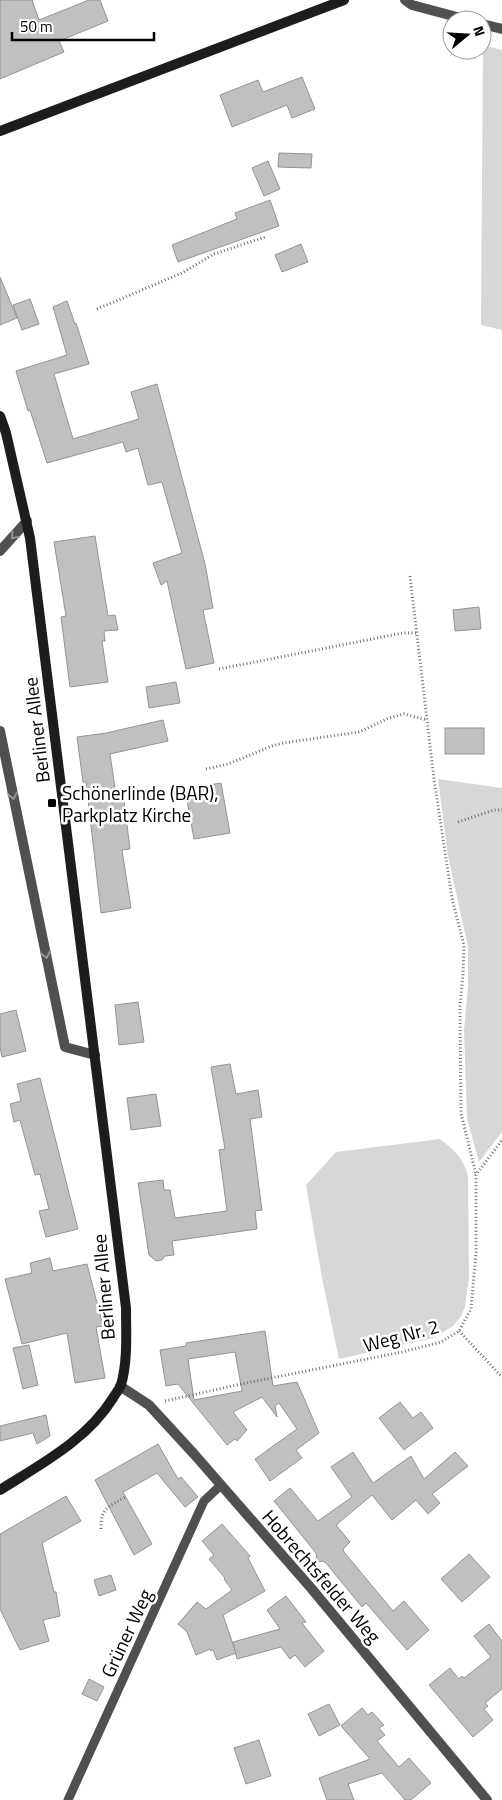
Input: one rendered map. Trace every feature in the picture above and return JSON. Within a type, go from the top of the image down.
[{"type":"main road","points":[[0,131],[344,0]]},
{"type":"main road","name":"Berliner Allee","points":[[0,416],[6,433],[27,521],[126,1308],[127,1352],[120,1386],[105,1411],[90,1428],[72,1444],[0,1490]]},
{"type":"street","points":[[405,0],[412,5],[442,13]]},
{"type":"street","points":[[0,551],[27,521]]},
{"type":"street","name":"Berliner Allee","points":[[0,731],[65,1047],[95,1055]]},
{"type":"street","name":"Hobrechtsfelder Weg","points":[[120,1386],[149,1405],[221,1485],[311,1588],[487,1800]]},
{"type":"lane","name":"Grüner Weg","points":[[68,1800],[204,1501],[221,1485]]},
{"type":"path","points":[[97,309],[182,273],[214,254],[265,237]]},
{"type":"path","name":"Weg Nr. 2","points":[[149,1405],[441,1342],[458,1332],[472,1309],[476,1253],[476,1175],[461,1112],[460,1006],[464,946],[452,898],[427,720],[410,576]]},
{"type":"path","points":[[219,669],[403,633],[417,633]]},
{"type":"path","points":[[206,769],[228,764],[278,744],[359,732],[398,715],[412,715],[427,720]]},
{"type":"path","points":[[458,822],[494,810],[502,810]]},
{"type":"path","points":[[476,1175],[502,1140]]},
{"type":"path","points":[[458,1332],[502,1377]]},
{"type":"path","points":[[101,1529],[100,1517],[106,1510],[125,1497]]},
{"type":"shaded area","points":[[492,47],[502,50],[502,330],[481,325],[483,60],[492,60]]},
{"type":"shaded area","points":[[438,779],[502,788],[502,1132],[479,1162],[467,1118],[464,1030],[468,986],[468,947],[448,856]]},
{"type":"shaded area","points":[[440,1139],[458,1155],[468,1177],[469,1277],[465,1307],[461,1316],[453,1326],[433,1338],[339,1359],[322,1278],[306,1185],[336,1152]]},
{"type":"building","points":[[0,0],[32,0],[39,20],[89,0],[100,0],[108,21],[59,41],[64,52],[0,79]]},
{"type":"building","points":[[302,77],[315,109],[292,118],[287,105],[232,127],[220,95],[258,80],[263,92]]},
{"type":"building","points":[[279,153],[312,154],[311,168],[278,167]]},
{"type":"building","points":[[268,161],[280,189],[264,196],[252,168]]},
{"type":"building","points":[[270,200],[279,226],[178,262],[172,245],[237,219],[235,213]]},
{"type":"building","points":[[301,244],[308,262],[282,272],[275,255]]},
{"type":"building","points":[[0,277],[17,318],[0,325]]},
{"type":"building","points":[[30,299],[39,324],[22,330],[13,305]]},
{"type":"building","points":[[67,301],[89,364],[54,374],[73,439],[139,419],[131,392],[157,384],[205,564],[213,608],[203,610],[214,663],[186,669],[167,581],[161,585],[153,563],[182,553],[162,482],[148,485],[138,448],[126,452],[123,442],[47,463],[16,371],[67,355],[53,307]]},
{"type":"building","points":[[95,536],[108,616],[115,615],[118,630],[104,631],[105,641],[102,641],[108,682],[70,687],[61,617],[66,616],[54,542]]},
{"type":"building","points":[[479,607],[481,629],[455,631],[453,610]]},
{"type":"building","points":[[176,682],[180,703],[149,708],[146,687]]},
{"type":"building","points":[[163,720],[168,741],[110,754],[117,802],[124,801],[130,849],[122,850],[131,908],[101,913],[86,782],[83,782],[77,737],[106,733]]},
{"type":"building","points":[[445,728],[484,728],[484,754],[445,754]]},
{"type":"building","points":[[221,783],[230,833],[194,839],[185,789]]},
{"type":"building","points":[[138,1002],[144,1042],[119,1045],[115,1005]]},
{"type":"building","points":[[16,1010],[26,1051],[2,1057],[0,1047],[0,1014]]},
{"type":"building","points":[[230,1064],[236,1094],[258,1090],[262,1117],[250,1119],[262,1210],[255,1211],[257,1229],[172,1241],[174,1255],[165,1256],[162,1260],[156,1261],[149,1255],[138,1183],[163,1180],[164,1190],[170,1190],[175,1218],[227,1211],[219,1150],[225,1149],[211,1067]]},
{"type":"building","points":[[40,1078],[78,1229],[46,1237],[39,1211],[49,1209],[40,1174],[35,1175],[20,1120],[14,1122],[10,1104],[21,1101],[17,1084]]},
{"type":"building","points":[[156,1094],[161,1126],[131,1130],[127,1098]]},
{"type":"building","points":[[50,1258],[53,1271],[87,1264],[103,1326],[96,1327],[105,1378],[75,1383],[67,1333],[22,1344],[5,1279],[32,1273],[30,1263]]},
{"type":"building","points":[[265,1331],[273,1386],[297,1382],[319,1433],[296,1450],[302,1458],[270,1481],[255,1459],[297,1429],[279,1403],[275,1406],[277,1417],[262,1397],[233,1412],[247,1430],[237,1441],[235,1439],[227,1445],[178,1384],[166,1386],[160,1350],[186,1346],[186,1343]],"holes":[[[235,1352],[242,1391],[194,1400],[188,1359]]]},
{"type":"building","points":[[29,1345],[38,1385],[23,1389],[13,1348]]},
{"type":"building","points":[[400,1402],[413,1418],[421,1412],[433,1428],[404,1450],[379,1418]]},
{"type":"building","points":[[46,1415],[50,1436],[37,1444],[33,1433],[0,1441],[0,1426]]},
{"type":"building","points":[[158,1444],[178,1479],[181,1477],[198,1497],[185,1507],[157,1473],[123,1492],[152,1544],[134,1555],[95,1480]]},
{"type":"building","points":[[353,1452],[373,1483],[411,1456],[424,1479],[455,1452],[468,1466],[432,1494],[440,1503],[428,1514],[416,1500],[392,1520],[372,1495],[336,1525],[350,1542],[343,1549],[344,1552],[393,1611],[404,1601],[429,1630],[407,1650],[366,1603],[362,1607],[326,1563],[323,1561],[317,1562],[316,1553],[274,1501],[290,1488],[318,1521],[352,1497],[331,1467]]},
{"type":"building","points":[[66,1496],[81,1521],[42,1543],[54,1592],[56,1592],[60,1616],[43,1620],[49,1641],[20,1650],[0,1609],[0,1534]]},
{"type":"building","points":[[222,1524],[250,1556],[248,1558],[265,1591],[223,1615],[236,1653],[217,1660],[213,1650],[211,1651],[210,1649],[196,1655],[187,1632],[178,1624],[197,1602],[206,1609],[232,1590],[225,1578],[209,1559],[214,1555],[202,1541]]},
{"type":"building","points":[[469,1554],[490,1577],[462,1602],[441,1579]]},
{"type":"building","points":[[111,1575],[116,1590],[99,1596],[94,1580]]},
{"type":"building","points":[[286,1596],[306,1622],[302,1623],[324,1651],[305,1667],[295,1655],[290,1659],[281,1647],[237,1659],[233,1642],[280,1629],[267,1610]]},
{"type":"building","points":[[489,1624],[502,1641],[502,1689],[485,1703],[488,1706],[484,1709],[493,1720],[473,1737],[429,1685],[450,1668],[459,1679],[462,1676],[464,1678],[491,1657],[474,1636]]},
{"type":"building","points":[[89,1679],[104,1687],[97,1701],[82,1694]]},
{"type":"building","points":[[329,1704],[340,1725],[319,1736],[308,1714]]},
{"type":"building","points":[[362,1708],[368,1715],[372,1712],[384,1725],[379,1728],[385,1735],[377,1741],[399,1767],[409,1758],[431,1783],[411,1800],[405,1800],[382,1773],[348,1784],[354,1800],[327,1800],[319,1778],[370,1759],[341,1726]]},
{"type":"building","points":[[259,1740],[271,1776],[246,1784],[234,1748]]},
{"type":"place","name":"Schönerlinde (BAR), Parkplatz Kirche","points":[[52,803]]}]
